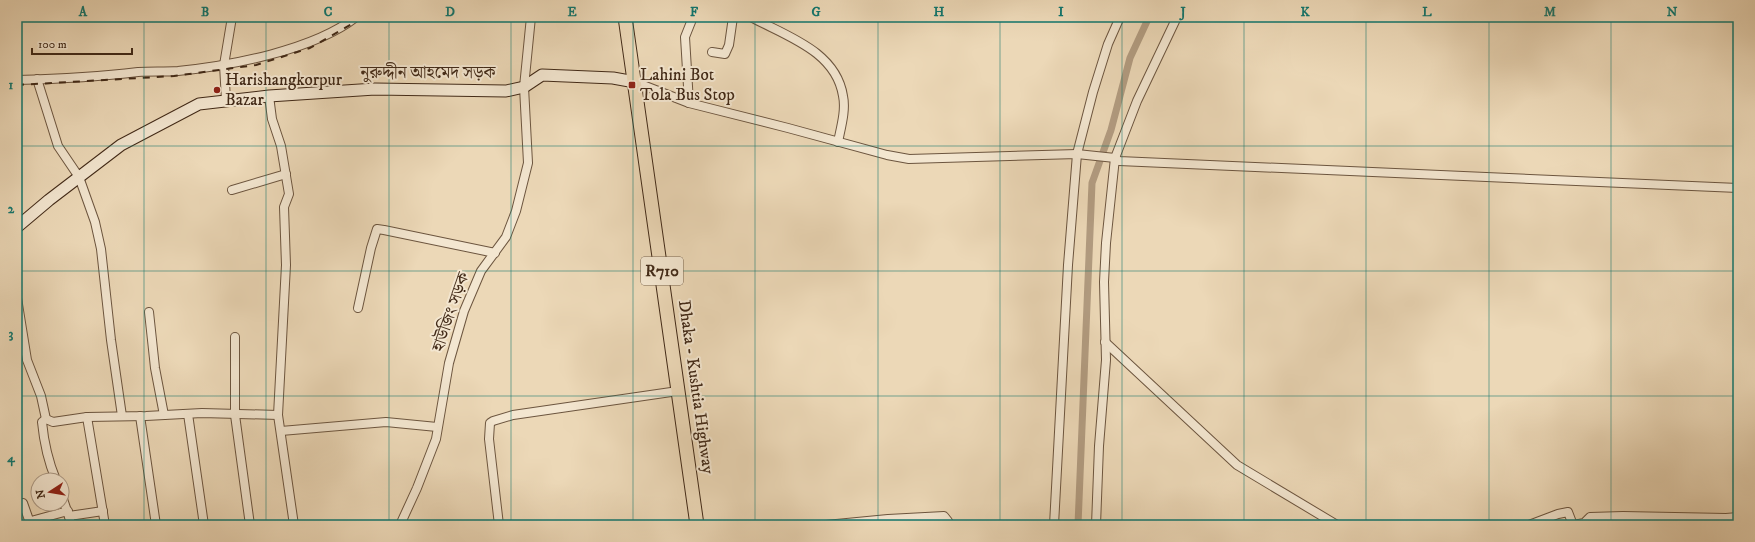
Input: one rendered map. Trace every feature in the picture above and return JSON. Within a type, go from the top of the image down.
[{"type":"main road","name":"Dhaka - Kushtia Highway","points":[[625,17],[697,525]]},
{"type":"main road","name":"নুরুদ্দীন আহমেদ সড়ক","points":[[17,227],[121,144],[199,104],[269,96],[375,89],[506,91],[524,87],[542,75],[613,78],[635,82]]},
{"type":"street","points":[[226,100],[224,65],[232,17]]},
{"type":"street","points":[[17,80],[60,80],[113,76],[137,72],[177,71],[224,65],[248,60],[307,43],[329,33],[356,17]]},
{"type":"street","name":"হাউজিং সড়ক","points":[[400,525],[417,488],[436,439],[449,363],[464,311],[481,271],[495,254],[506,237],[516,211],[528,163],[524,87],[531,17]]},
{"type":"street","points":[[689,103],[685,37],[693,17]]},
{"type":"street","points":[[712,52],[726,54],[729,45],[733,17]]},
{"type":"street","points":[[751,17],[796,39],[820,56],[838,75],[844,97],[843,122],[838,142]]},
{"type":"street","points":[[1054,525],[1068,265],[1077,154],[1093,92],[1108,44],[1120,17]]},
{"type":"street","points":[[1096,525],[1099,446],[1106,360],[1104,282],[1106,243],[1115,158],[1137,100],[1177,17]]},
{"type":"street","points":[[37,79],[58,146],[79,177],[95,222],[101,249],[111,340],[122,416]]},
{"type":"street","points":[[635,82],[689,103],[887,155],[909,159],[1077,154],[1115,158],[1119,161],[1399,172],[1738,188]]},
{"type":"street","points":[[269,96],[272,119],[281,146],[289,194],[284,206],[286,265],[278,414],[294,525]]},
{"type":"street","points":[[232,190],[286,174]]},
{"type":"street","points":[[358,308],[371,248],[377,229],[495,254]]},
{"type":"street","points":[[17,298],[27,360],[41,396],[46,419]]},
{"type":"street","points":[[149,312],[155,368],[164,415]]},
{"type":"street","points":[[235,337],[235,415],[250,525]]},
{"type":"street","points":[[1105,342],[1237,465],[1337,525]]},
{"type":"street","points":[[499,525],[489,439],[489,426],[493,421],[513,415],[678,391]]},
{"type":"street","points":[[46,419],[53,422],[87,417],[202,413],[235,415],[278,414]]},
{"type":"street","points":[[188,414],[204,525]]},
{"type":"street","points":[[140,416],[156,525]]},
{"type":"street","points":[[87,417],[105,525]]},
{"type":"street","points":[[46,419],[42,422],[44,440],[49,464],[52,472]]},
{"type":"street","points":[[281,431],[386,422],[437,427]]},
{"type":"street","points":[[23,503],[29,520],[31,521],[70,517],[103,511]]},
{"type":"street","points":[[68,512],[70,517]]},
{"type":"street","points":[[1529,525],[1558,514],[1568,512],[1574,525],[1584,523],[1590,517],[1738,517]]},
{"type":"street","points":[[826,525],[870,523],[944,516],[949,525]]},
{"type":"waterway","points":[[1078,525],[1092,183],[1111,130],[1130,58],[1149,17]]},
{"type":"railway","points":[[17,85],[174,76],[256,65],[310,48],[364,17]]},
{"type":"place","name":"Lahini Bot Tola Bus Stop","points":[[632,85]]},
{"type":"place","name":"Harishangkorpur Bazar","points":[[217,90]]}]
